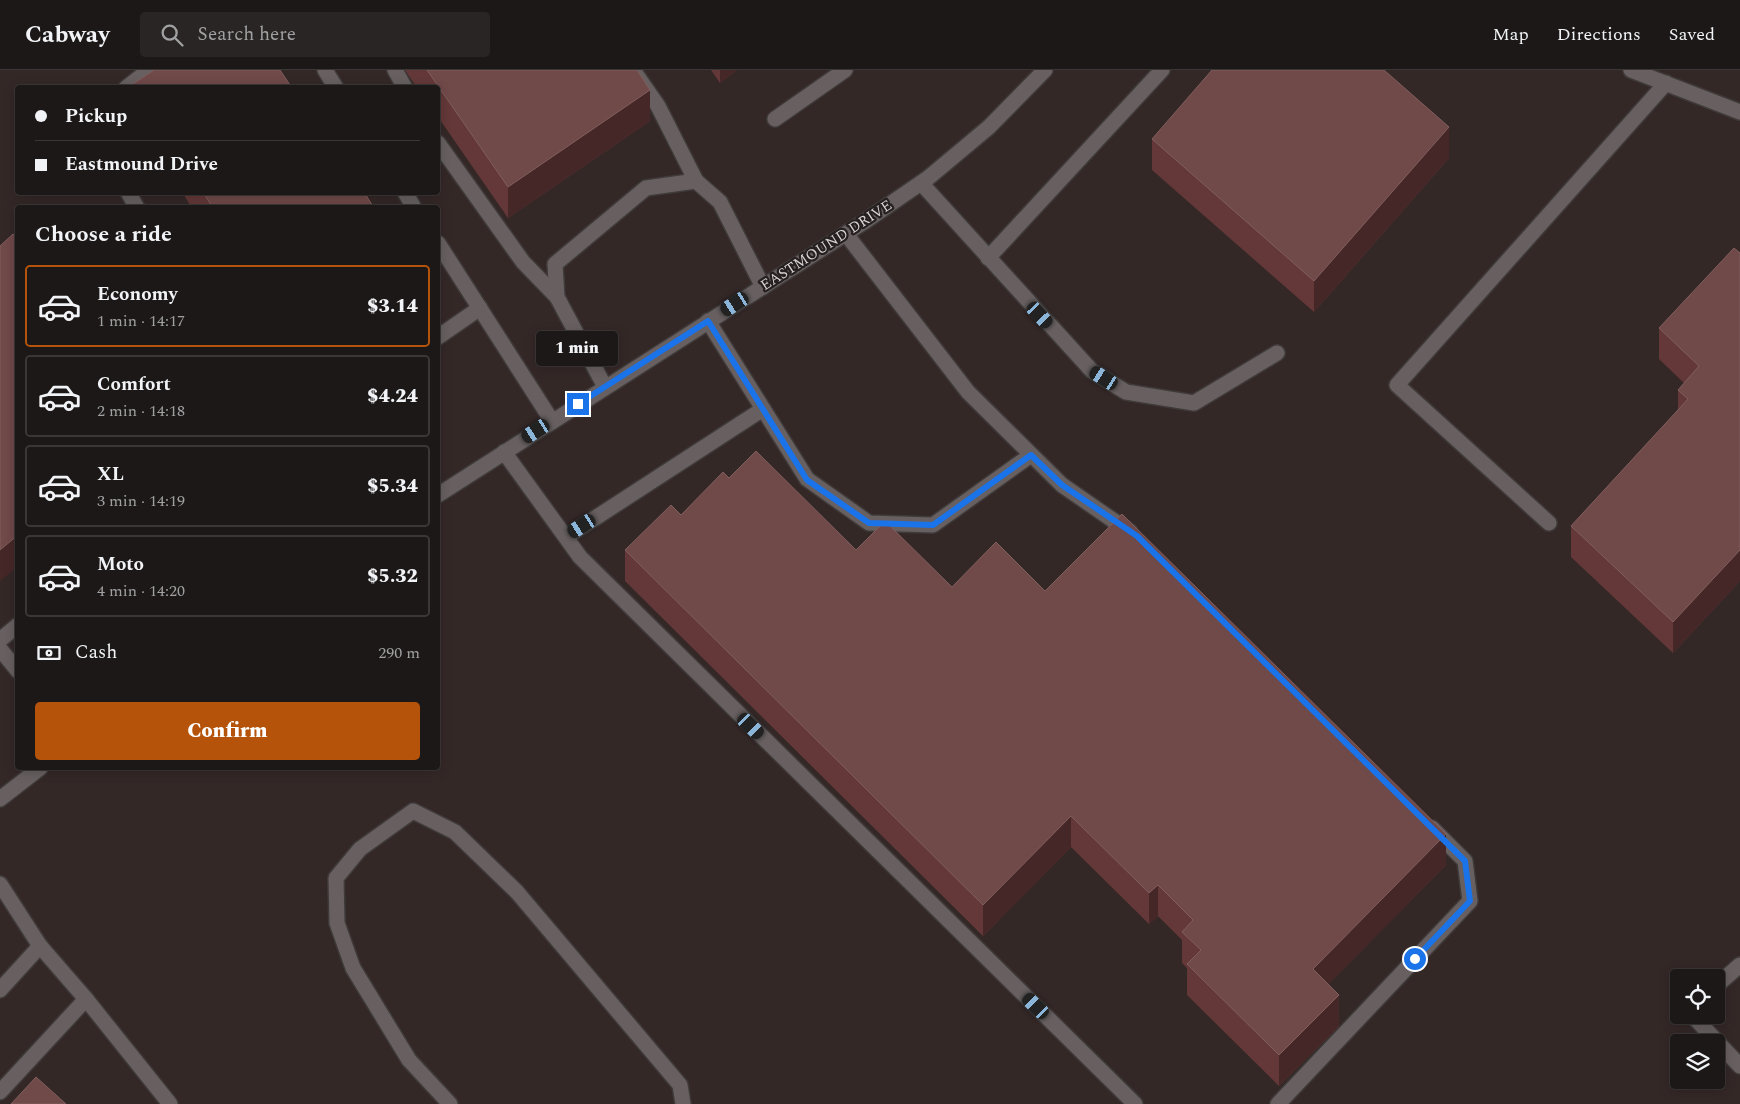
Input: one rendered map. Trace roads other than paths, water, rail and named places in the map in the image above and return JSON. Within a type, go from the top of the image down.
[{"type":"street","points":[[130,85],[149,70]]},
{"type":"street","points":[[325,70],[334,85]]},
{"type":"street","points":[[395,70],[403,85]]},
{"type":"street","points":[[633,70],[658,106],[696,181],[720,202],[762,287]]},
{"type":"street","points":[[775,119],[845,70]]},
{"type":"street","name":"EASTMOUND DRIVE","points":[[440,494],[921,184],[989,127],[1045,70]]},
{"type":"street","points":[[988,258],[1162,70]]},
{"type":"street","points":[[1631,70],[1740,112]]},
{"type":"street","points":[[1549,523],[1397,385],[1666,83]]},
{"type":"street","points":[[440,147],[523,262],[557,297],[605,387]]},
{"type":"street","points":[[557,297],[555,264],[646,188],[696,181]]},
{"type":"street","points":[[921,184],[1092,371],[1126,392],[1194,403],[1277,353]]},
{"type":"street","points":[[846,234],[968,392],[1062,485],[1144,543]]},
{"type":"street","points":[[440,246],[552,421]]},
{"type":"street","points":[[440,336],[480,308]]},
{"type":"street","points":[[708,321],[807,480],[869,523],[933,525],[1031,455]]},
{"type":"street","points":[[566,537],[763,409]]},
{"type":"street","points":[[504,452],[580,557],[1136,1104]]},
{"type":"street","points":[[0,640],[15,628]]},
{"type":"street","points":[[0,649],[15,667]]},
{"type":"street","points":[[0,799],[37,770]]},
{"type":"street","points":[[450,1104],[409,1060],[353,968],[337,923],[336,878],[360,849],[413,811],[455,832],[517,892],[680,1085],[683,1104]]},
{"type":"street","points":[[1278,1104],[1470,901],[1465,861],[1423,820]]},
{"type":"street","points":[[0,884],[40,946],[86,999],[170,1104]]},
{"type":"street","points":[[0,990],[40,946]]},
{"type":"street","points":[[1725,978],[1740,965]]},
{"type":"street","points":[[0,1092],[86,999]]},
{"type":"street","points":[[1700,1024],[1740,1066]]}]
